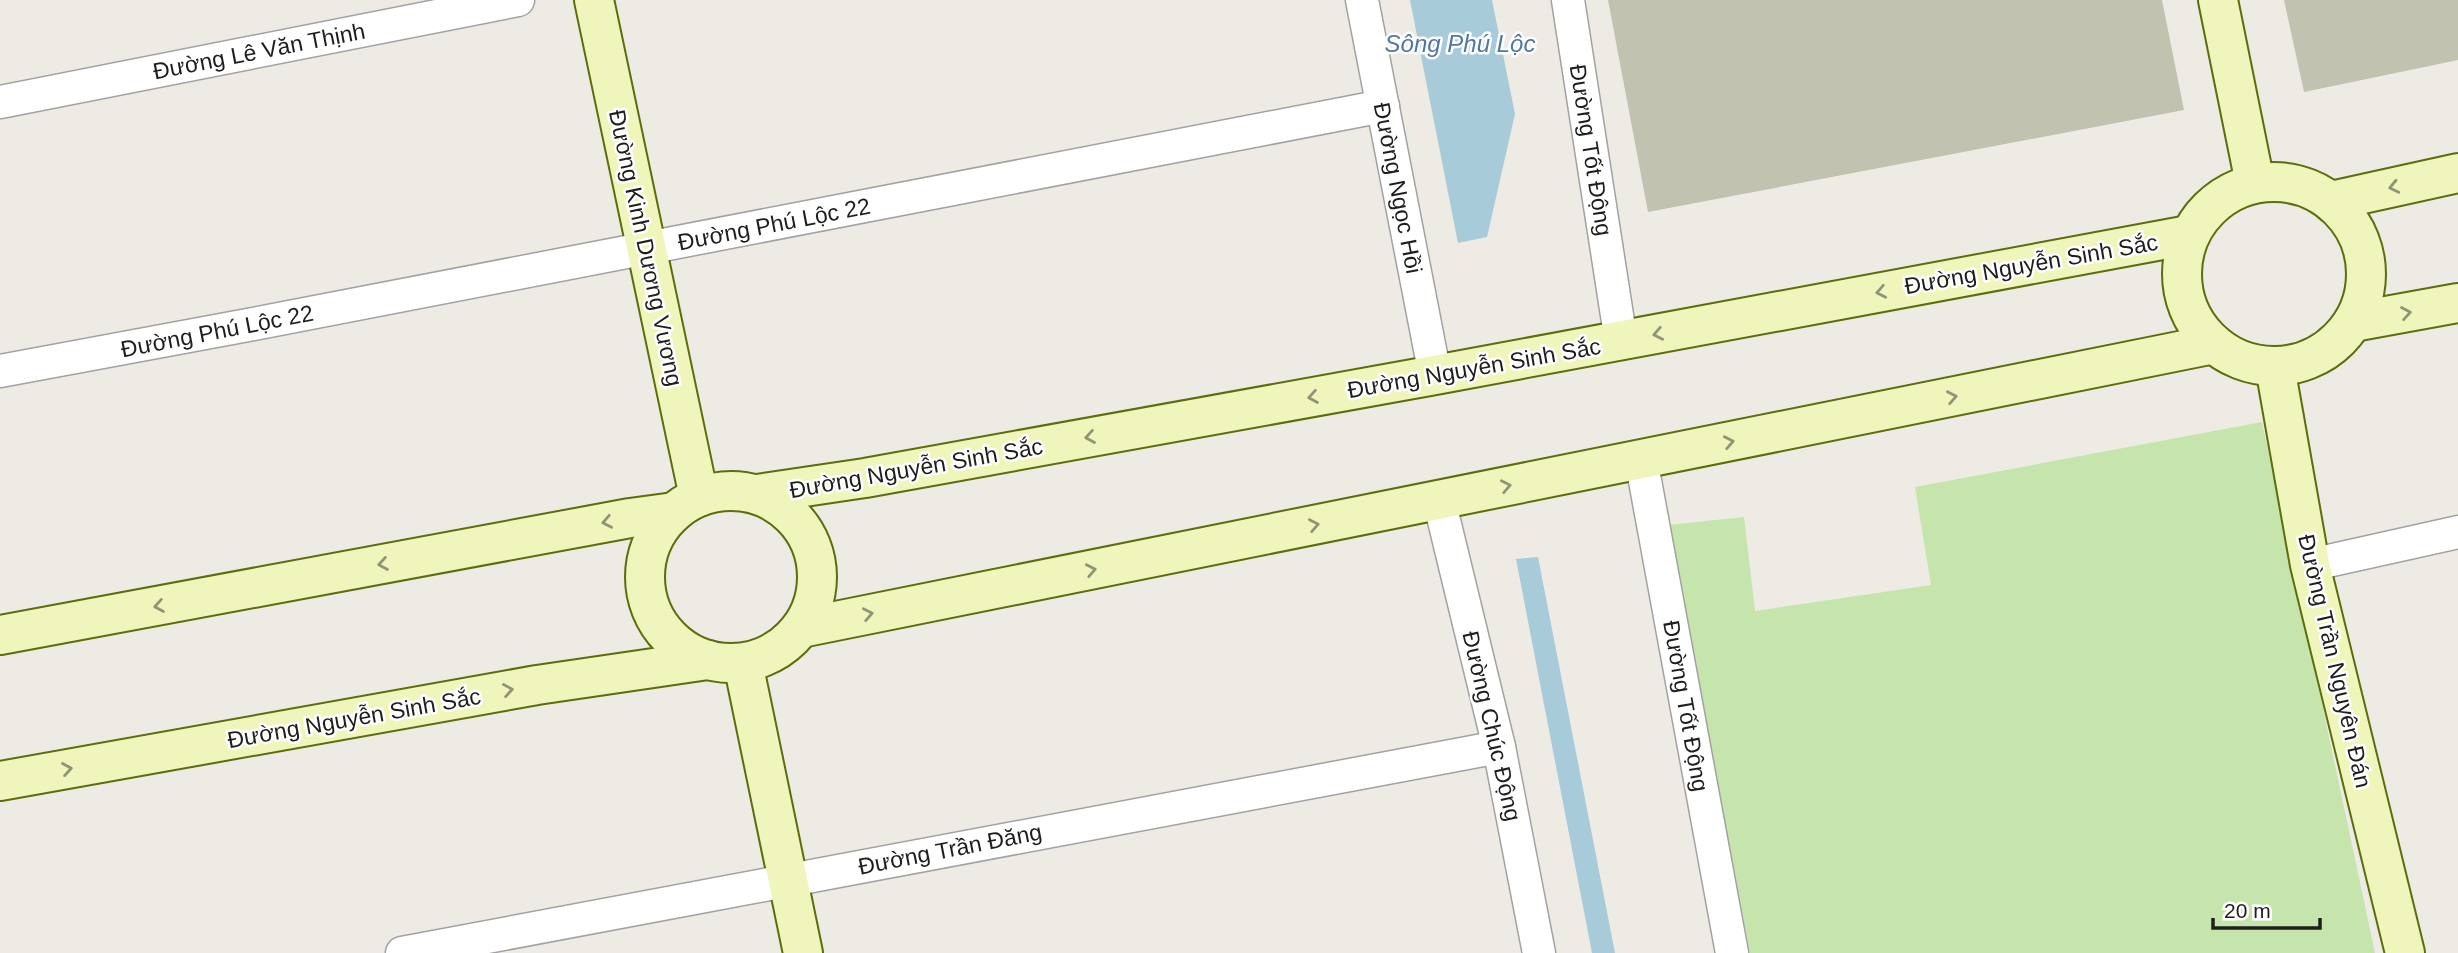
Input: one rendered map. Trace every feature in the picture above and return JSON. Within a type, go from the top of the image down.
[{"type":"main road","name":"Đường Kinh Dương Vương","points":[[594,0],[645,248],[686,504]]},
{"type":"main road","points":[[2218,0],[2255,183]]},
{"type":"main road","points":[[2331,201],[2458,173]]},
{"type":"main road","points":[[2282,182],[2308,188],[2331,201],[2349,220],[2361,245],[2366,271],[2363,297],[2353,322],[2333,346],[2305,361],[2274,367],[2253,364],[2232,356],[2214,344],[2198,327],[2187,305],[2182,282],[2182,258],[2189,235],[2200,217],[2216,201],[2234,190],[2255,183],[2282,182]]},
{"type":"main road","name":"Đường Nguyễn Sinh Sắc","points":[[757,494],[865,478],[1435,375],[2189,235]]},
{"type":"main road","points":[[2353,322],[2458,303]]},
{"type":"main road","points":[[801,628],[2214,344]]},
{"type":"main road","name":"Đường Trần Nguyên Đán","points":[[2274,367],[2310,565],[2405,953]]},
{"type":"main road","points":[[0,635],[630,518],[728,491],[757,494],[778,504],[796,520],[808,539],[816,562],[817,585],[812,607],[801,628],[776,651],[726,662],[684,650],[664,632],[651,609],[644,583],[646,556],[657,532],[686,504]]},
{"type":"main road","name":"Đường Nguyễn Sinh Sắc","points":[[0,780],[537,685],[726,662]]},
{"type":"main road","points":[[726,662],[789,879],[803,953]]},
{"type":"street","name":"Đường Lê Văn Thịnh","points":[[0,102],[518,0]]},
{"type":"street","name":"Đường Ngọc Hồi","points":[[1362,0],[1435,375]]},
{"type":"street","name":"Đường Tốt Động","points":[[1568,0],[1620,341]]},
{"type":"street","name":"Đường Phú Lộc 22","points":[[0,370],[248,326],[1383,106]]},
{"type":"street","name":"Đường Tốt Động","points":[[1640,459],[1732,953]]},
{"type":"street","name":"Đường Chúc Động","points":[[1439,500],[1499,747],[1539,953]]},
{"type":"street","points":[[2310,565],[2458,531]]},
{"type":"street","name":"Đường Trần Đăng","points":[[402,953],[1499,747]]},
{"type":"shaded area","points":[[1608,0],[2162,0],[2184,110],[1648,212]]},
{"type":"shaded area","points":[[2284,0],[2458,0],[2458,60],[2304,92]]},
{"type":"green space","points":[[2262,422],[2375,953],[1750,953],[1668,525],[1744,517],[1755,611],[1931,585],[1915,487]]},
{"type":"water","name":"Sông Phú Lộc","points":[[1410,0],[1492,0],[1515,114],[1487,237],[1458,243]]},
{"type":"water","points":[[1538,557],[1615,953],[1592,953],[1516,559]]}]
